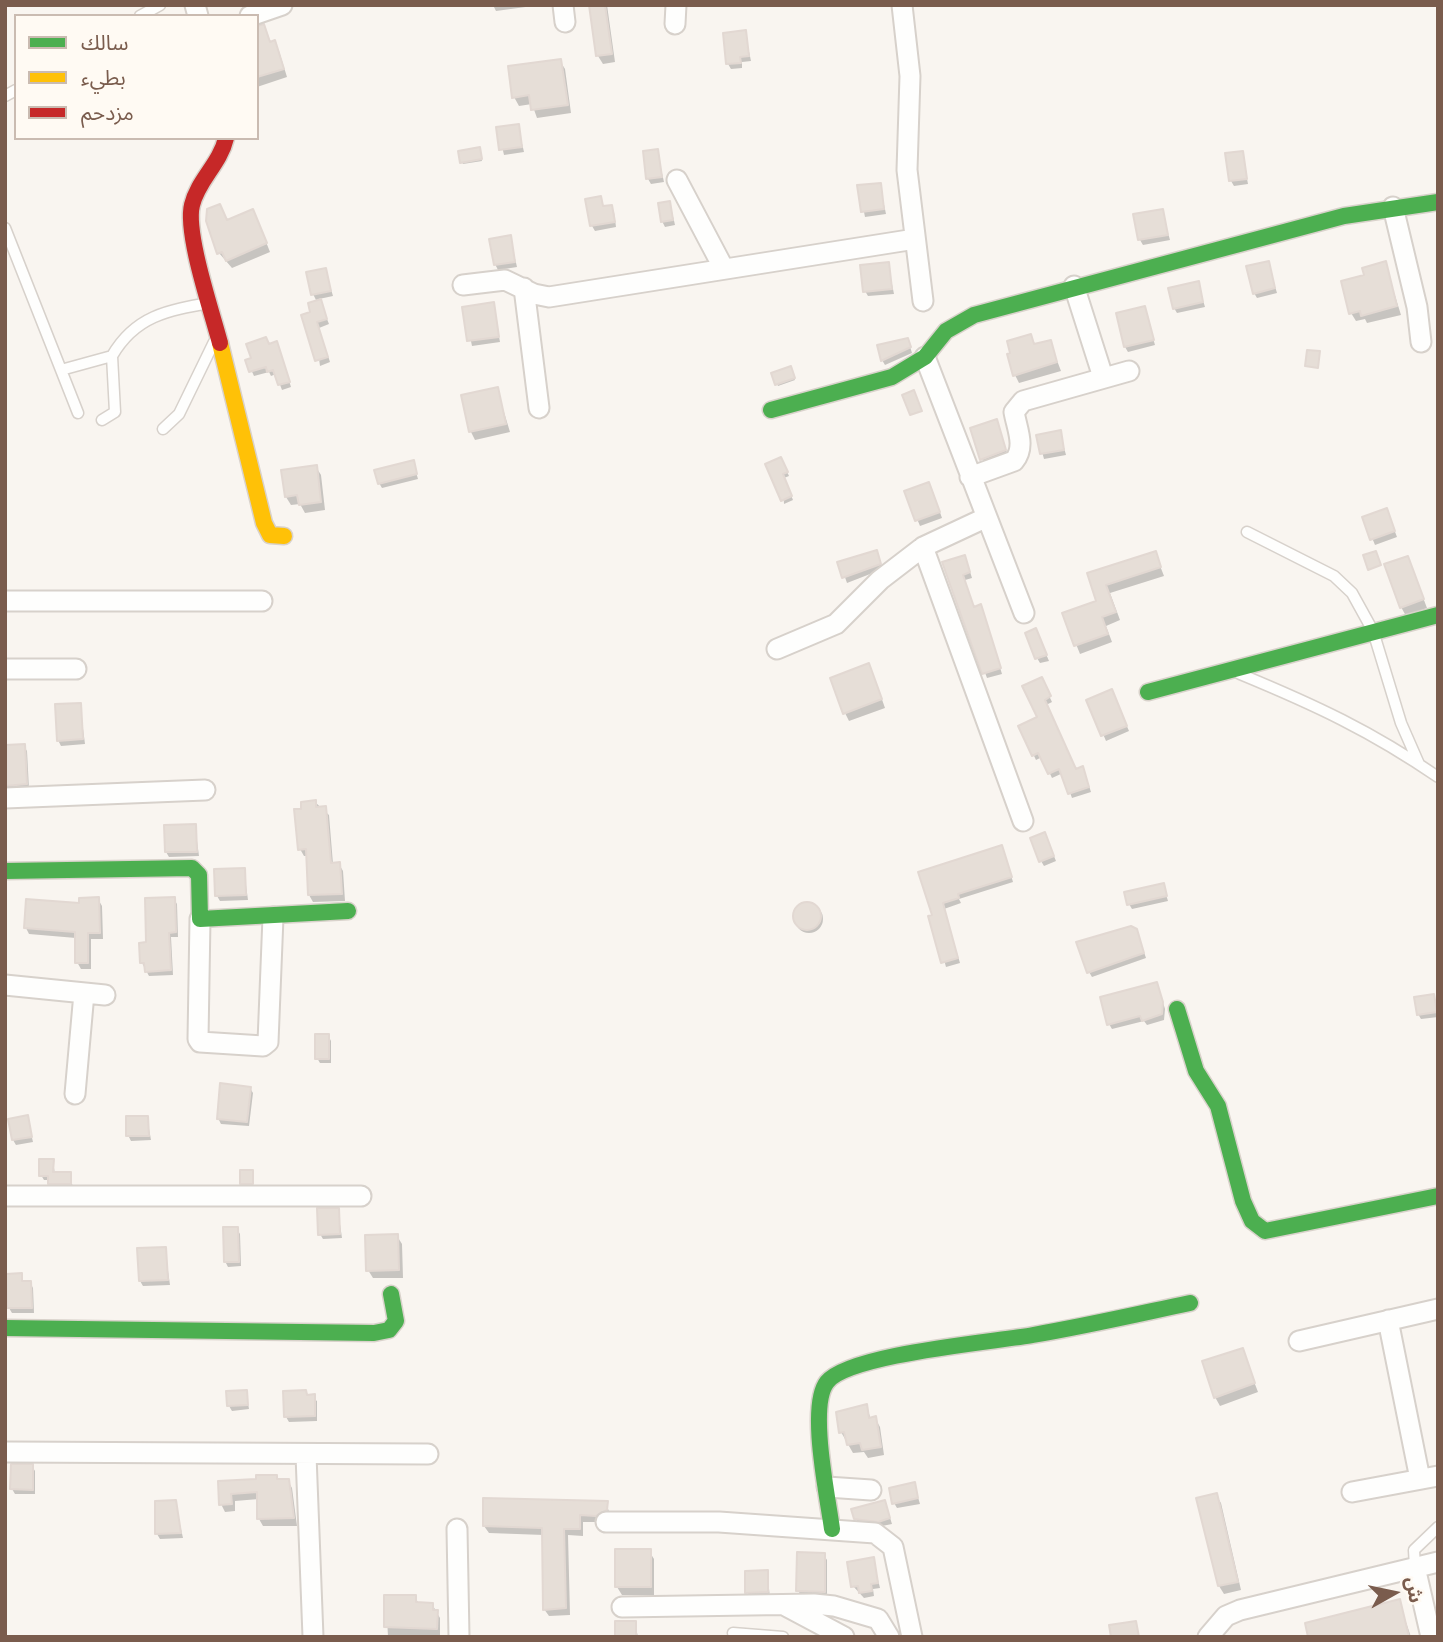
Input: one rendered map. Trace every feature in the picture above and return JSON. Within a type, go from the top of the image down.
[{"type":"street","points":[[256,14],[282,5]]},
{"type":"street","points":[[902,5],[910,76],[907,162],[923,301]]},
{"type":"street","points":[[226,140],[221,158],[197,187],[190,205],[190,222],[264,523],[270,535],[284,536]]},
{"type":"street","points":[[677,180],[724,269]]},
{"type":"street","points":[[771,410],[892,377],[925,357],[946,331],[957,323],[1074,286],[1343,216],[1438,202]]},
{"type":"street","points":[[1393,207],[1417,307],[1421,342]]},
{"type":"street","points":[[463,285],[505,280],[549,296],[915,239]]},
{"type":"street","points":[[1074,286],[1103,377]]},
{"type":"street","points":[[524,288],[539,408]]},
{"type":"street","points":[[925,357],[985,519],[1024,613]]},
{"type":"street","points":[[970,477],[1014,461],[1018,456],[1021,448],[1014,412],[1023,401],[1129,371]]},
{"type":"street","points":[[777,649],[836,624],[880,580],[923,547],[985,519]]},
{"type":"street","points":[[923,547],[1023,821]]},
{"type":"street","points":[[5,601],[262,601]]},
{"type":"street","points":[[1148,692],[1438,615]]},
{"type":"street","points":[[5,669],[76,669]]},
{"type":"street","points":[[5,798],[205,790]]},
{"type":"street","points":[[5,871],[192,868],[199,876],[200,1042],[262,1046],[268,1042],[274,917]]},
{"type":"street","points":[[200,919],[348,912]]},
{"type":"street","points":[[5,985],[105,995]]},
{"type":"street","points":[[75,1094],[84,993]]},
{"type":"street","points":[[1177,1009],[1196,1071],[1218,1106],[1242,1201],[1252,1221],[1265,1231],[1438,1196]]},
{"type":"street","points":[[5,1196],[361,1196]]},
{"type":"street","points":[[5,1328],[374,1333],[389,1330],[397,1321],[396,1305],[391,1294]]},
{"type":"street","points":[[832,1529],[821,1436],[821,1396],[828,1380],[841,1372],[913,1353],[1031,1335],[1190,1303]]},
{"type":"street","points":[[1298,1341],[1438,1309]]},
{"type":"street","points":[[1352,1492],[1429,1477],[1388,1320]]},
{"type":"street","points":[[5,1452],[428,1454]]},
{"type":"street","points":[[306,1455],[313,1637]]},
{"type":"street","points":[[827,1487],[871,1490]]},
{"type":"street","points":[[607,1522],[719,1522],[875,1533],[893,1547],[912,1637]]},
{"type":"street","points":[[457,1529],[459,1637]]},
{"type":"street","points":[[1208,1637],[1226,1616],[1240,1610],[1438,1562]]},
{"type":"street","points":[[1415,1567],[1432,1637]]},
{"type":"street","points":[[785,1605],[844,1637]]},
{"type":"street","points":[[622,1607],[834,1606],[867,1614],[884,1625],[889,1637]]},
{"type":"lane","points":[[144,14],[160,5]]},
{"type":"lane","points":[[5,228],[78,413]]},
{"type":"lane","points":[[61,370],[112,356],[129,335],[156,314],[210,303]]},
{"type":"lane","points":[[163,429],[179,414],[218,335]]},
{"type":"lane","points":[[102,420],[115,412],[112,356]]},
{"type":"lane","points":[[1247,532],[1334,576],[1352,593],[1373,631],[1401,723],[1419,764]]},
{"type":"lane","points":[[1231,670],[1333,713],[1438,777]]},
{"type":"lane","points":[[1415,1567],[1414,1550],[1438,1527]]},
{"type":"lane","points":[[733,1633],[783,1637]]},
{"type":"building","points":[[589,5],[605,5],[612,54],[596,56]]},
{"type":"building","points":[[264,24],[270,42],[275,40],[284,69],[259,76],[259,25]]},
{"type":"building","points":[[746,30],[749,56],[740,57],[741,63],[726,64],[723,33]]},
{"type":"building","points":[[561,59],[568,105],[531,110],[529,95],[512,98],[508,66]]},
{"type":"building","points":[[519,124],[522,147],[499,150],[496,127]]},
{"type":"building","points":[[480,147],[482,159],[460,163],[458,151]]},
{"type":"building","points":[[658,149],[662,177],[646,179],[643,151]]},
{"type":"building","points":[[1243,151],[1247,179],[1229,181],[1225,153]]},
{"type":"building","points":[[881,183],[884,209],[861,212],[857,185]]},
{"type":"building","points":[[601,196],[603,206],[612,205],[615,222],[590,226],[585,199]]},
{"type":"building","points":[[670,201],[673,220],[661,222],[658,203]]},
{"type":"building","points":[[220,204],[227,220],[253,209],[267,243],[226,261],[222,252],[217,254],[206,221],[207,209]]},
{"type":"building","points":[[1163,209],[1168,235],[1138,240],[1133,214]]},
{"type":"building","points":[[511,235],[515,262],[494,265],[489,239]]},
{"type":"building","points":[[1269,261],[1275,288],[1253,294],[1246,266]]},
{"type":"building","points":[[1386,261],[1397,306],[1361,316],[1360,311],[1349,314],[1341,281],[1364,275],[1362,268]]},
{"type":"building","points":[[889,262],[892,289],[863,292],[860,265]]},
{"type":"building","points":[[326,268],[331,291],[311,295],[306,272]]},
{"type":"building","points":[[1199,281],[1203,302],[1173,309],[1168,288]]},
{"type":"building","points":[[321,299],[327,319],[317,322],[328,357],[315,361],[301,315],[310,312],[308,303]]},
{"type":"building","points":[[494,302],[499,337],[467,341],[462,307]]},
{"type":"building","points":[[1145,306],[1154,340],[1124,347],[1116,313]]},
{"type":"building","points":[[1031,334],[1034,344],[1051,340],[1057,362],[1013,376],[1007,354],[1010,353],[1007,341]]},
{"type":"building","points":[[266,337],[269,344],[277,341],[290,382],[278,385],[273,370],[267,372],[266,367],[249,372],[245,360],[251,358],[246,344]]},
{"type":"building","points":[[908,338],[911,347],[881,361],[877,345]]},
{"type":"building","points":[[1307,350],[1320,351],[1318,368],[1305,366]]},
{"type":"building","points":[[791,366],[795,378],[775,385],[771,373]]},
{"type":"building","points":[[498,387],[506,424],[469,432],[461,395]]},
{"type":"building","points":[[914,390],[922,411],[910,415],[902,395]]},
{"type":"building","points":[[997,419],[1006,450],[980,460],[970,428]]},
{"type":"building","points":[[1061,430],[1064,450],[1040,454],[1036,435]]},
{"type":"building","points":[[781,457],[788,472],[783,474],[792,496],[781,501],[765,464]]},
{"type":"building","points":[[414,460],[417,474],[378,484],[374,470]]},
{"type":"building","points":[[317,465],[321,502],[299,505],[297,495],[285,497],[281,470]]},
{"type":"building","points":[[929,482],[940,512],[915,521],[904,491]]},
{"type":"building","points":[[1387,508],[1395,531],[1370,540],[1362,517]]},
{"type":"building","points":[[877,550],[881,564],[842,578],[837,562]]},
{"type":"building","points":[[1156,551],[1161,567],[1106,585],[1116,612],[1102,617],[1108,634],[1074,646],[1062,613],[1096,601],[1087,573]]},
{"type":"building","points":[[1376,551],[1381,565],[1368,570],[1363,555]]},
{"type":"building","points":[[965,555],[970,572],[963,575],[974,607],[981,604],[1001,668],[982,674],[942,562]]},
{"type":"building","points":[[1408,556],[1424,599],[1400,608],[1384,564]]},
{"type":"building","points":[[1036,628],[1047,655],[1035,659],[1025,633]]},
{"type":"building","points":[[869,663],[882,699],[843,714],[830,678]]},
{"type":"building","points":[[1042,677],[1051,696],[1045,700],[1076,769],[1083,766],[1089,787],[1068,794],[1059,769],[1048,774],[1038,753],[1032,756],[1018,726],[1037,717],[1022,686]]},
{"type":"building","points":[[1112,689],[1127,726],[1101,736],[1086,700]]},
{"type":"building","points":[[81,703],[83,739],[57,741],[55,704]]},
{"type":"building","points":[[25,744],[27,784],[5,786],[5,745]]},
{"type":"building","points":[[316,800],[316,807],[326,806],[331,863],[340,862],[342,894],[308,895],[306,849],[298,850],[294,809],[301,809],[301,802]]},
{"type":"building","points":[[196,824],[197,852],[165,852],[164,825]]},
{"type":"building","points":[[1045,832],[1054,856],[1039,862],[1030,838]]},
{"type":"building","points":[[1002,845],[1012,877],[958,894],[959,898],[943,903],[958,958],[941,963],[928,916],[932,915],[918,872]]},
{"type":"building","points":[[245,868],[246,895],[215,896],[214,869]]},
{"type":"building","points":[[1164,883],[1167,896],[1127,905],[1124,892]]},
{"type":"building","points":[[99,897],[100,933],[88,933],[88,963],[75,963],[75,932],[24,928],[26,899],[79,903],[79,898]]},
{"type":"building","points":[[175,897],[176,932],[169,933],[171,970],[145,972],[144,963],[140,963],[139,943],[146,942],[145,898]]},
{"type":"building","points":[[807,902],[817,906],[821,916],[817,926],[807,930],[797,926],[793,916],[797,906]]},
{"type":"building","points":[[1131,926],[1137,929],[1144,953],[1087,973],[1076,942]]},
{"type":"building","points":[[1157,982],[1163,1002],[1162,1014],[1142,1021],[1140,1016],[1107,1025],[1100,997]]},
{"type":"building","points":[[1434,994],[1437,1012],[1417,1015],[1414,997]]},
{"type":"building","points":[[315,1034],[329,1034],[329,1059],[315,1059]]},
{"type":"building","points":[[220,1083],[251,1087],[247,1122],[217,1119]]},
{"type":"building","points":[[28,1115],[32,1137],[12,1140],[8,1119]]},
{"type":"building","points":[[126,1116],[148,1116],[149,1136],[126,1136]]},
{"type":"building","points":[[39,1159],[54,1159],[53,1172],[71,1172],[71,1184],[48,1184],[48,1176],[39,1176]]},
{"type":"building","points":[[240,1170],[253,1170],[253,1184],[240,1184]]},
{"type":"building","points":[[317,1208],[339,1208],[340,1234],[318,1235]]},
{"type":"building","points":[[223,1227],[238,1227],[239,1262],[224,1262]]},
{"type":"building","points":[[398,1234],[399,1270],[366,1271],[365,1235]]},
{"type":"building","points":[[166,1247],[168,1280],[139,1281],[137,1248]]},
{"type":"building","points":[[22,1273],[22,1281],[31,1281],[32,1308],[7,1308],[6,1274]]},
{"type":"building","points":[[1243,1348],[1255,1383],[1214,1398],[1202,1361]]},
{"type":"building","points":[[247,1390],[248,1405],[227,1406],[226,1391]]},
{"type":"building","points":[[306,1390],[307,1395],[315,1394],[315,1416],[284,1417],[283,1391]]},
{"type":"building","points":[[867,1404],[869,1418],[876,1416],[881,1447],[862,1450],[860,1443],[847,1445],[844,1432],[839,1433],[836,1412]]},
{"type":"building","points":[[11,1464],[33,1464],[33,1490],[10,1489]]},
{"type":"building","points":[[256,1475],[277,1475],[277,1479],[289,1479],[294,1518],[257,1519],[257,1492],[231,1494],[232,1504],[219,1505],[218,1481],[256,1479]]},
{"type":"building","points":[[915,1482],[918,1498],[892,1504],[889,1488]]},
{"type":"building","points":[[1217,1493],[1238,1582],[1218,1586],[1196,1498]]},
{"type":"building","points":[[483,1498],[608,1501],[607,1510],[596,1516],[580,1515],[580,1529],[564,1529],[566,1608],[543,1610],[542,1528],[483,1526]]},
{"type":"building","points":[[176,1500],[181,1533],[155,1534],[155,1501]]},
{"type":"building","points":[[885,1500],[890,1518],[878,1522],[854,1519],[851,1509]]},
{"type":"building","points":[[615,1549],[651,1549],[651,1587],[615,1587]]},
{"type":"building","points":[[797,1552],[825,1553],[825,1592],[796,1591]]},
{"type":"building","points":[[874,1557],[878,1583],[871,1584],[872,1591],[859,1593],[858,1586],[851,1587],[847,1562]]},
{"type":"building","points":[[768,1570],[768,1592],[745,1593],[745,1571]]},
{"type":"building","points":[[384,1595],[416,1595],[416,1602],[433,1603],[433,1610],[438,1610],[437,1629],[384,1627]]},
{"type":"building","points":[[1400,1599],[1409,1637],[1308,1637],[1305,1623]]},
{"type":"building","points":[[615,1621],[636,1621],[636,1637],[615,1637]]},
{"type":"building","points":[[1136,1621],[1139,1637],[1111,1637],[1109,1625]]},
{"type":"traffic: fast","points":[[771,410],[892,377],[925,357],[946,331],[974,315],[1344,216],[1438,202]]},
{"type":"traffic: fast","points":[[1148,692],[1438,615]]},
{"type":"traffic: fast","points":[[5,871],[192,868],[199,875],[200,919],[348,911]]},
{"type":"traffic: fast","points":[[1177,1009],[1196,1071],[1218,1106],[1243,1201],[1252,1221],[1265,1231],[1438,1196]]},
{"type":"traffic: fast","points":[[5,1328],[374,1333],[389,1330],[396,1321],[391,1294]]},
{"type":"traffic: fast","points":[[832,1529],[821,1453],[819,1411],[827,1382],[841,1372],[892,1357],[1053,1331],[1190,1303]]},
{"type":"traffic: slow","points":[[220,343],[264,523],[270,535],[284,536]]},
{"type":"traffic: jam","points":[[220,343],[196,253],[191,218],[195,196],[225,140]]}]
